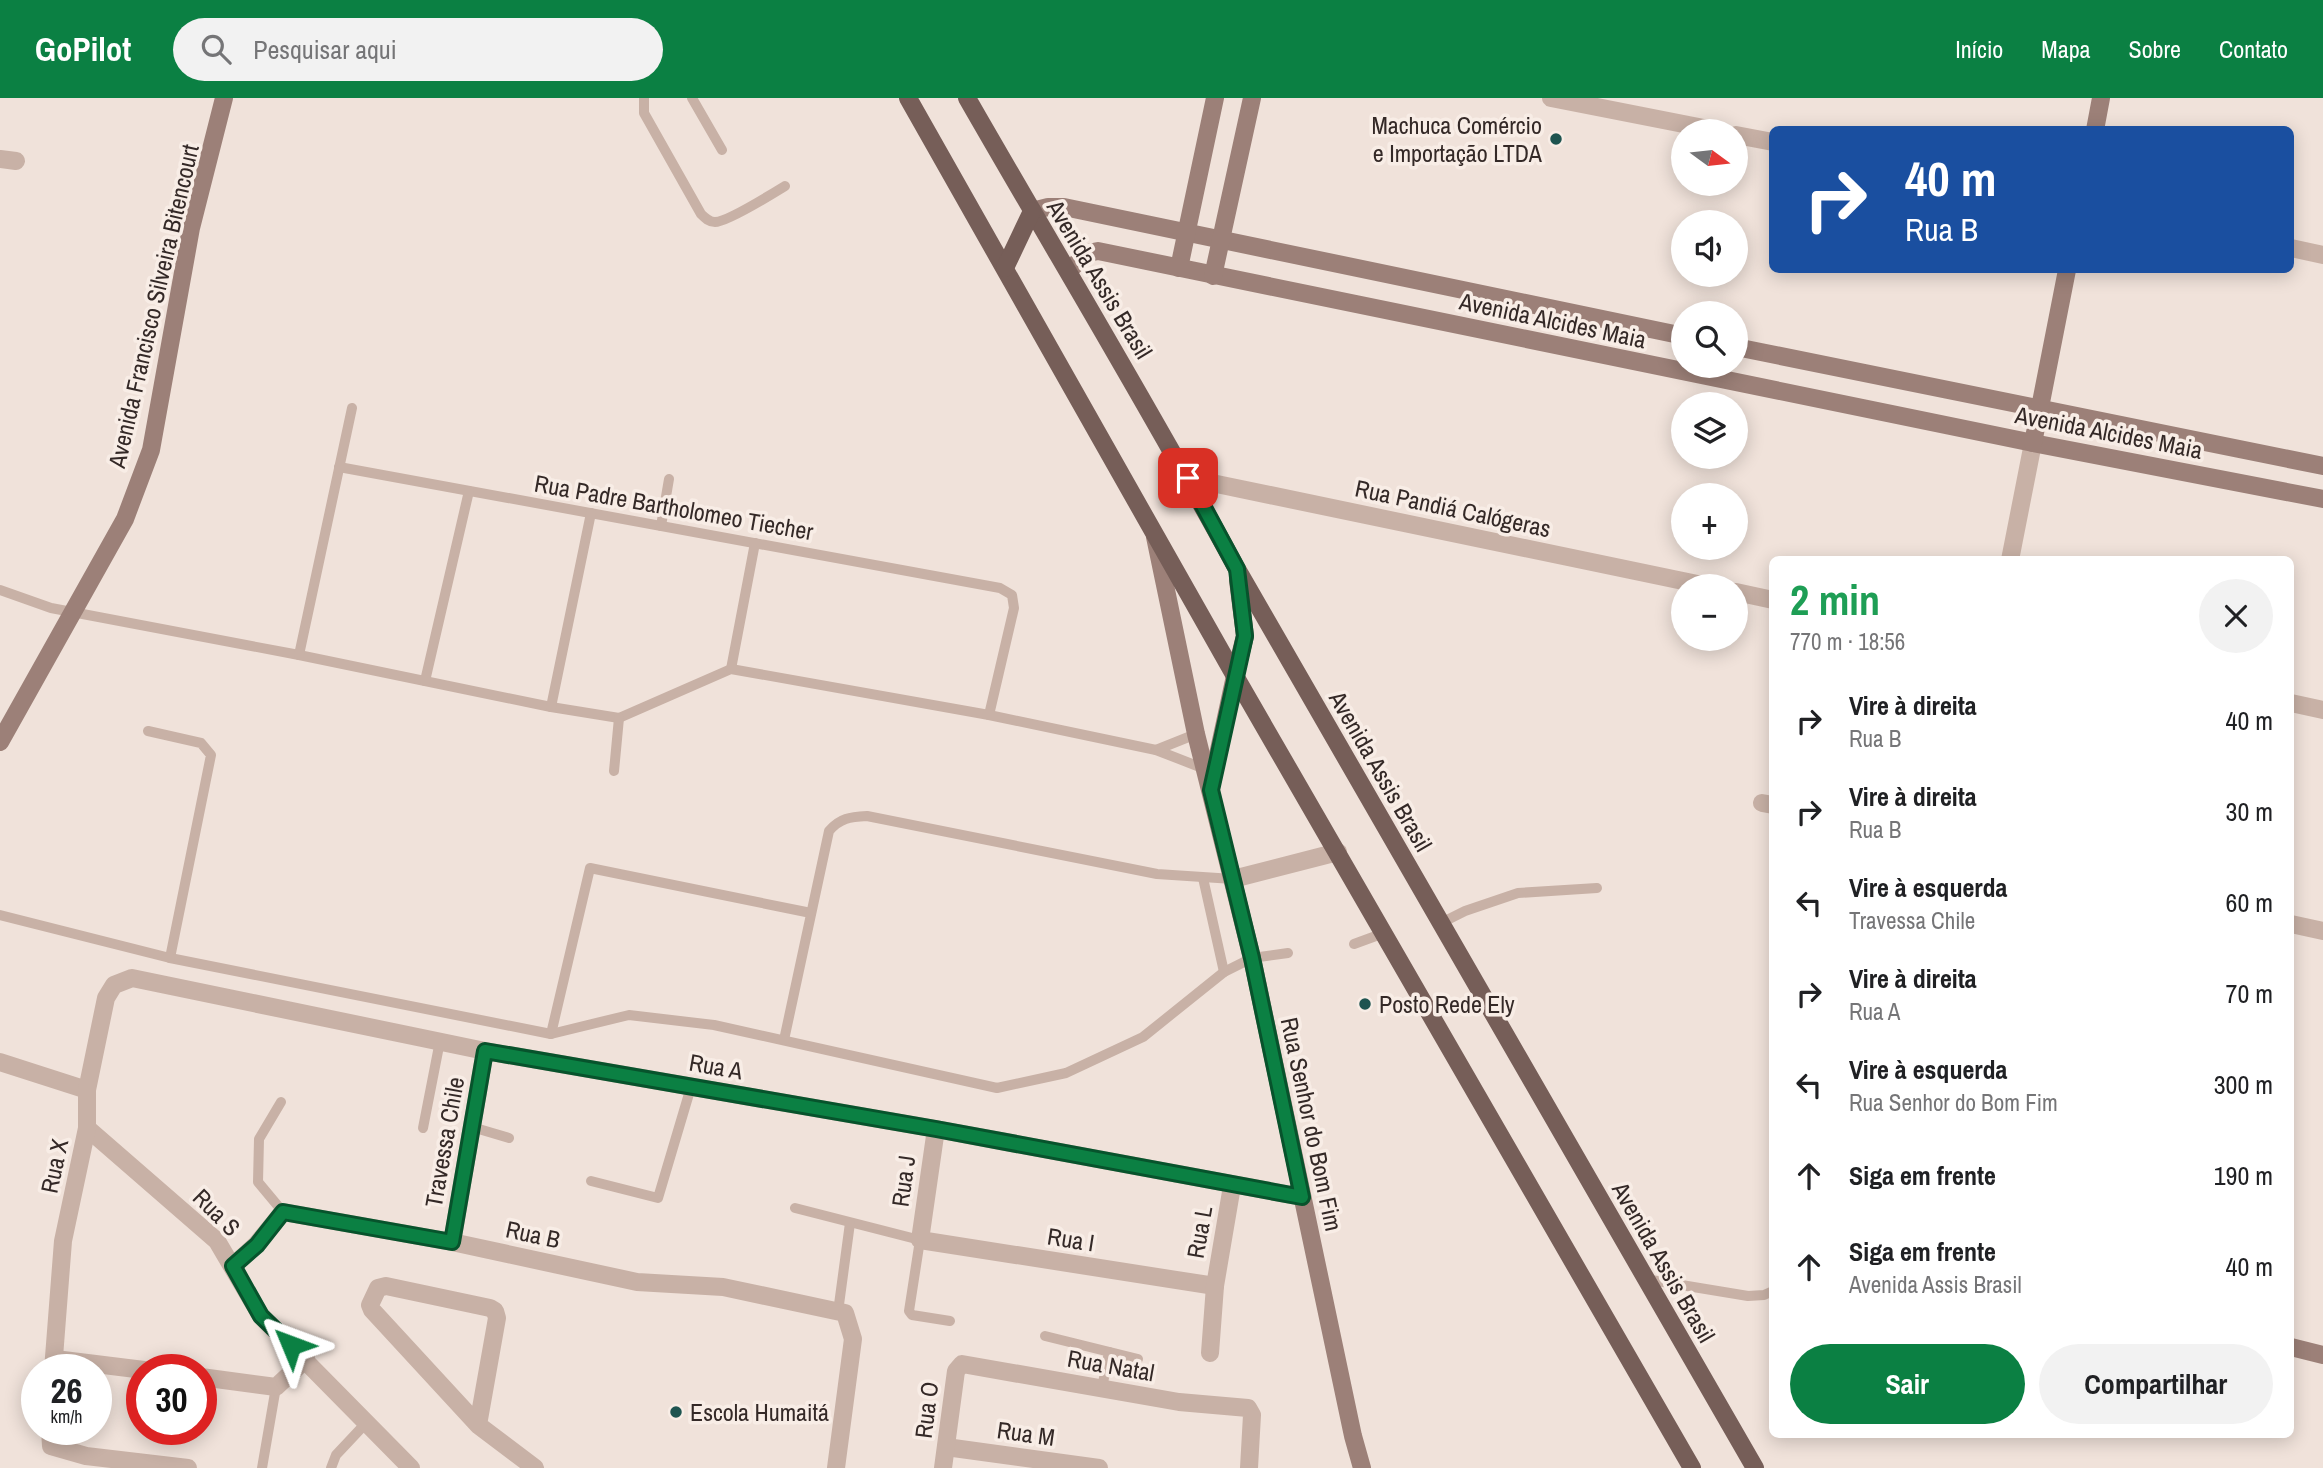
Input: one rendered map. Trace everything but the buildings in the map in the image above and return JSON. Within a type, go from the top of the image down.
[{"type":"main road","points":[[908,98],[1235,676],[1692,1468]]},
{"type":"main road","name":"Avenida Assis Brasil","points":[[967,98],[1069,270],[1237,569],[1755,1468]]},
{"type":"main road","points":[[1005,268],[1032,211]]},
{"type":"main road","points":[[1235,676],[1245,636],[1237,569]]},
{"type":"street","name":"Avenida Francisco Silveira Bitencourt","points":[[0,742],[125,519],[150,450],[191,228],[224,98]]},
{"type":"street","points":[[1179,268],[1215,98]]},
{"type":"street","points":[[1213,276],[1252,98]]},
{"type":"street","points":[[1551,98],[1671,122]]},
{"type":"street","points":[[2096,126],[2101,98]]},
{"type":"street","points":[[1748,137],[1769,141]]},
{"type":"street","name":"Avenida Alcides Maia","points":[[1032,211],[1065,206],[1671,333]]},
{"type":"street","points":[[2294,249],[2323,255]]},
{"type":"street","name":"Avenida Alcides Maia","points":[[1069,270],[1088,253],[1098,251],[2033,443],[2323,499]]},
{"type":"street","points":[[2011,556],[2066,273]]},
{"type":"street","name":"Avenida Alcides Maia","points":[[1748,349],[2323,466]]},
{"type":"street","name":"Rua Pandiá Calógeras","points":[[1188,478],[1671,579]]},
{"type":"street","name":"Rua Senhor do Bom Fim","points":[[1152,527],[1196,734],[1252,958],[1362,1468]]},
{"type":"street","points":[[1748,595],[1769,599]]},
{"type":"street","name":"Rua Senhor do Bom Fim","points":[[1211,790],[1235,676]]},
{"type":"street","points":[[2294,704],[2323,710]]},
{"type":"street","points":[[1233,878],[1338,852]]},
{"type":"street","points":[[2294,925],[2323,931]]},
{"type":"street","name":"Rua A","points":[[124,981],[132,978],[485,1051],[936,1129],[1302,1197]]},
{"type":"street","name":"Rua X","points":[[55,1354],[63,1241],[87,1128],[88,1090],[106,998],[114,985],[124,981]]},
{"type":"street","name":"Travessa Chile","points":[[452,1242],[485,1051]]},
{"type":"street","points":[[0,1062],[88,1090]]},
{"type":"street","name":"Rua S","points":[[87,1128],[217,1241],[261,1316],[411,1468]]},
{"type":"street","name":"Rua J","points":[[919,1240],[936,1129]]},
{"type":"street","name":"Rua L","points":[[1210,1353],[1214,1286],[1232,1186]]},
{"type":"street","points":[[233,1266],[257,1245],[283,1212]]},
{"type":"street","name":"Rua B","points":[[283,1212],[452,1242],[637,1282],[723,1287],[842,1313]]},
{"type":"street","name":"Rua I","points":[[919,1240],[1214,1286]]},
{"type":"street","points":[[478,1425],[497,1318],[495,1311],[386,1286],[378,1288],[370,1305],[372,1310],[478,1425],[534,1468]]},
{"type":"street","points":[[836,1468],[853,1339],[842,1313]]},
{"type":"street","points":[[2294,1348],[2323,1355]]},
{"type":"street","points":[[217,1379],[276,1387],[306,1359]]},
{"type":"street","name":"Rua O","points":[[943,1468],[956,1371],[959,1364],[964,1364]]},
{"type":"street","name":"Rua Natal","points":[[964,1364],[1179,1402],[1250,1410],[1249,1468]]},
{"type":"street","points":[[51,1445],[87,1462],[188,1468]]},
{"type":"street","name":"Rua M","points":[[946,1447],[1099,1468]]},
{"type":"lane","points":[[644,98],[644,113],[701,214],[712,222],[723,220],[785,187]]},
{"type":"lane","points":[[692,98],[722,150]]},
{"type":"lane","points":[[299,655],[352,408]]},
{"type":"lane","name":"Rua Padre Bartholomeo Tiecher","points":[[340,467],[1000,588],[1012,595],[1014,608],[989,715]]},
{"type":"lane","points":[[661,526],[669,479]]},
{"type":"lane","points":[[425,681],[469,491]]},
{"type":"lane","points":[[551,707],[591,513]]},
{"type":"lane","points":[[731,669],[755,544]]},
{"type":"lane","points":[[0,590],[51,608],[551,707],[619,718],[731,669],[989,715],[1156,750],[1205,769]]},
{"type":"lane","points":[[614,771],[619,718]]},
{"type":"lane","points":[[148,732],[201,743],[211,755],[170,958]]},
{"type":"lane","points":[[1156,750],[1196,734]]},
{"type":"lane","points":[[785,1040],[829,831],[836,822],[846,818],[867,816],[1157,874],[1233,878]]},
{"type":"lane","points":[[551,1034],[590,868],[811,913]]},
{"type":"lane","points":[[1203,877],[1224,972]]},
{"type":"lane","points":[[1441,923],[1465,911],[1518,893],[1597,888]]},
{"type":"lane","points":[[0,915],[170,958],[551,1034],[629,1015],[714,1025],[997,1088],[1066,1073],[1143,1037],[1224,972],[1252,958],[1288,953]]},
{"type":"lane","points":[[1354,944],[1384,933]]},
{"type":"lane","points":[[423,1128],[440,1041]]},
{"type":"lane","points":[[591,1181],[658,1198],[691,1087]]},
{"type":"lane","points":[[281,1102],[259,1139],[258,1182],[283,1212]]},
{"type":"lane","points":[[471,1127],[509,1138]]},
{"type":"lane","points":[[795,1208],[919,1240],[909,1311],[912,1315],[950,1321]]},
{"type":"lane","points":[[842,1313],[850,1223]]},
{"type":"lane","points":[[1646,1279],[1748,1296],[1769,1293]]},
{"type":"lane","points":[[1045,1336],[1138,1359]]},
{"type":"lane","points":[[1102,1388],[1109,1352]]},
{"type":"lane","points":[[262,1468],[276,1387]]},
{"type":"lane","points":[[331,1468],[336,1455],[366,1422]]},
{"type":"place","name":"Machuca Comércio e Importação LTDA","points":[[1556,139]]},
{"type":"place","name":"Posto Rede Ely","points":[[1365,1004]]},
{"type":"place","name":"Escola Humaitá","points":[[676,1412]]},
{"type":"route","points":[[291,1345],[261,1316],[233,1266],[257,1245],[283,1212],[452,1242],[485,1051],[936,1129],[1302,1197],[1252,958],[1211,790],[1245,636],[1244,612],[1237,569],[1188,478]]}]
